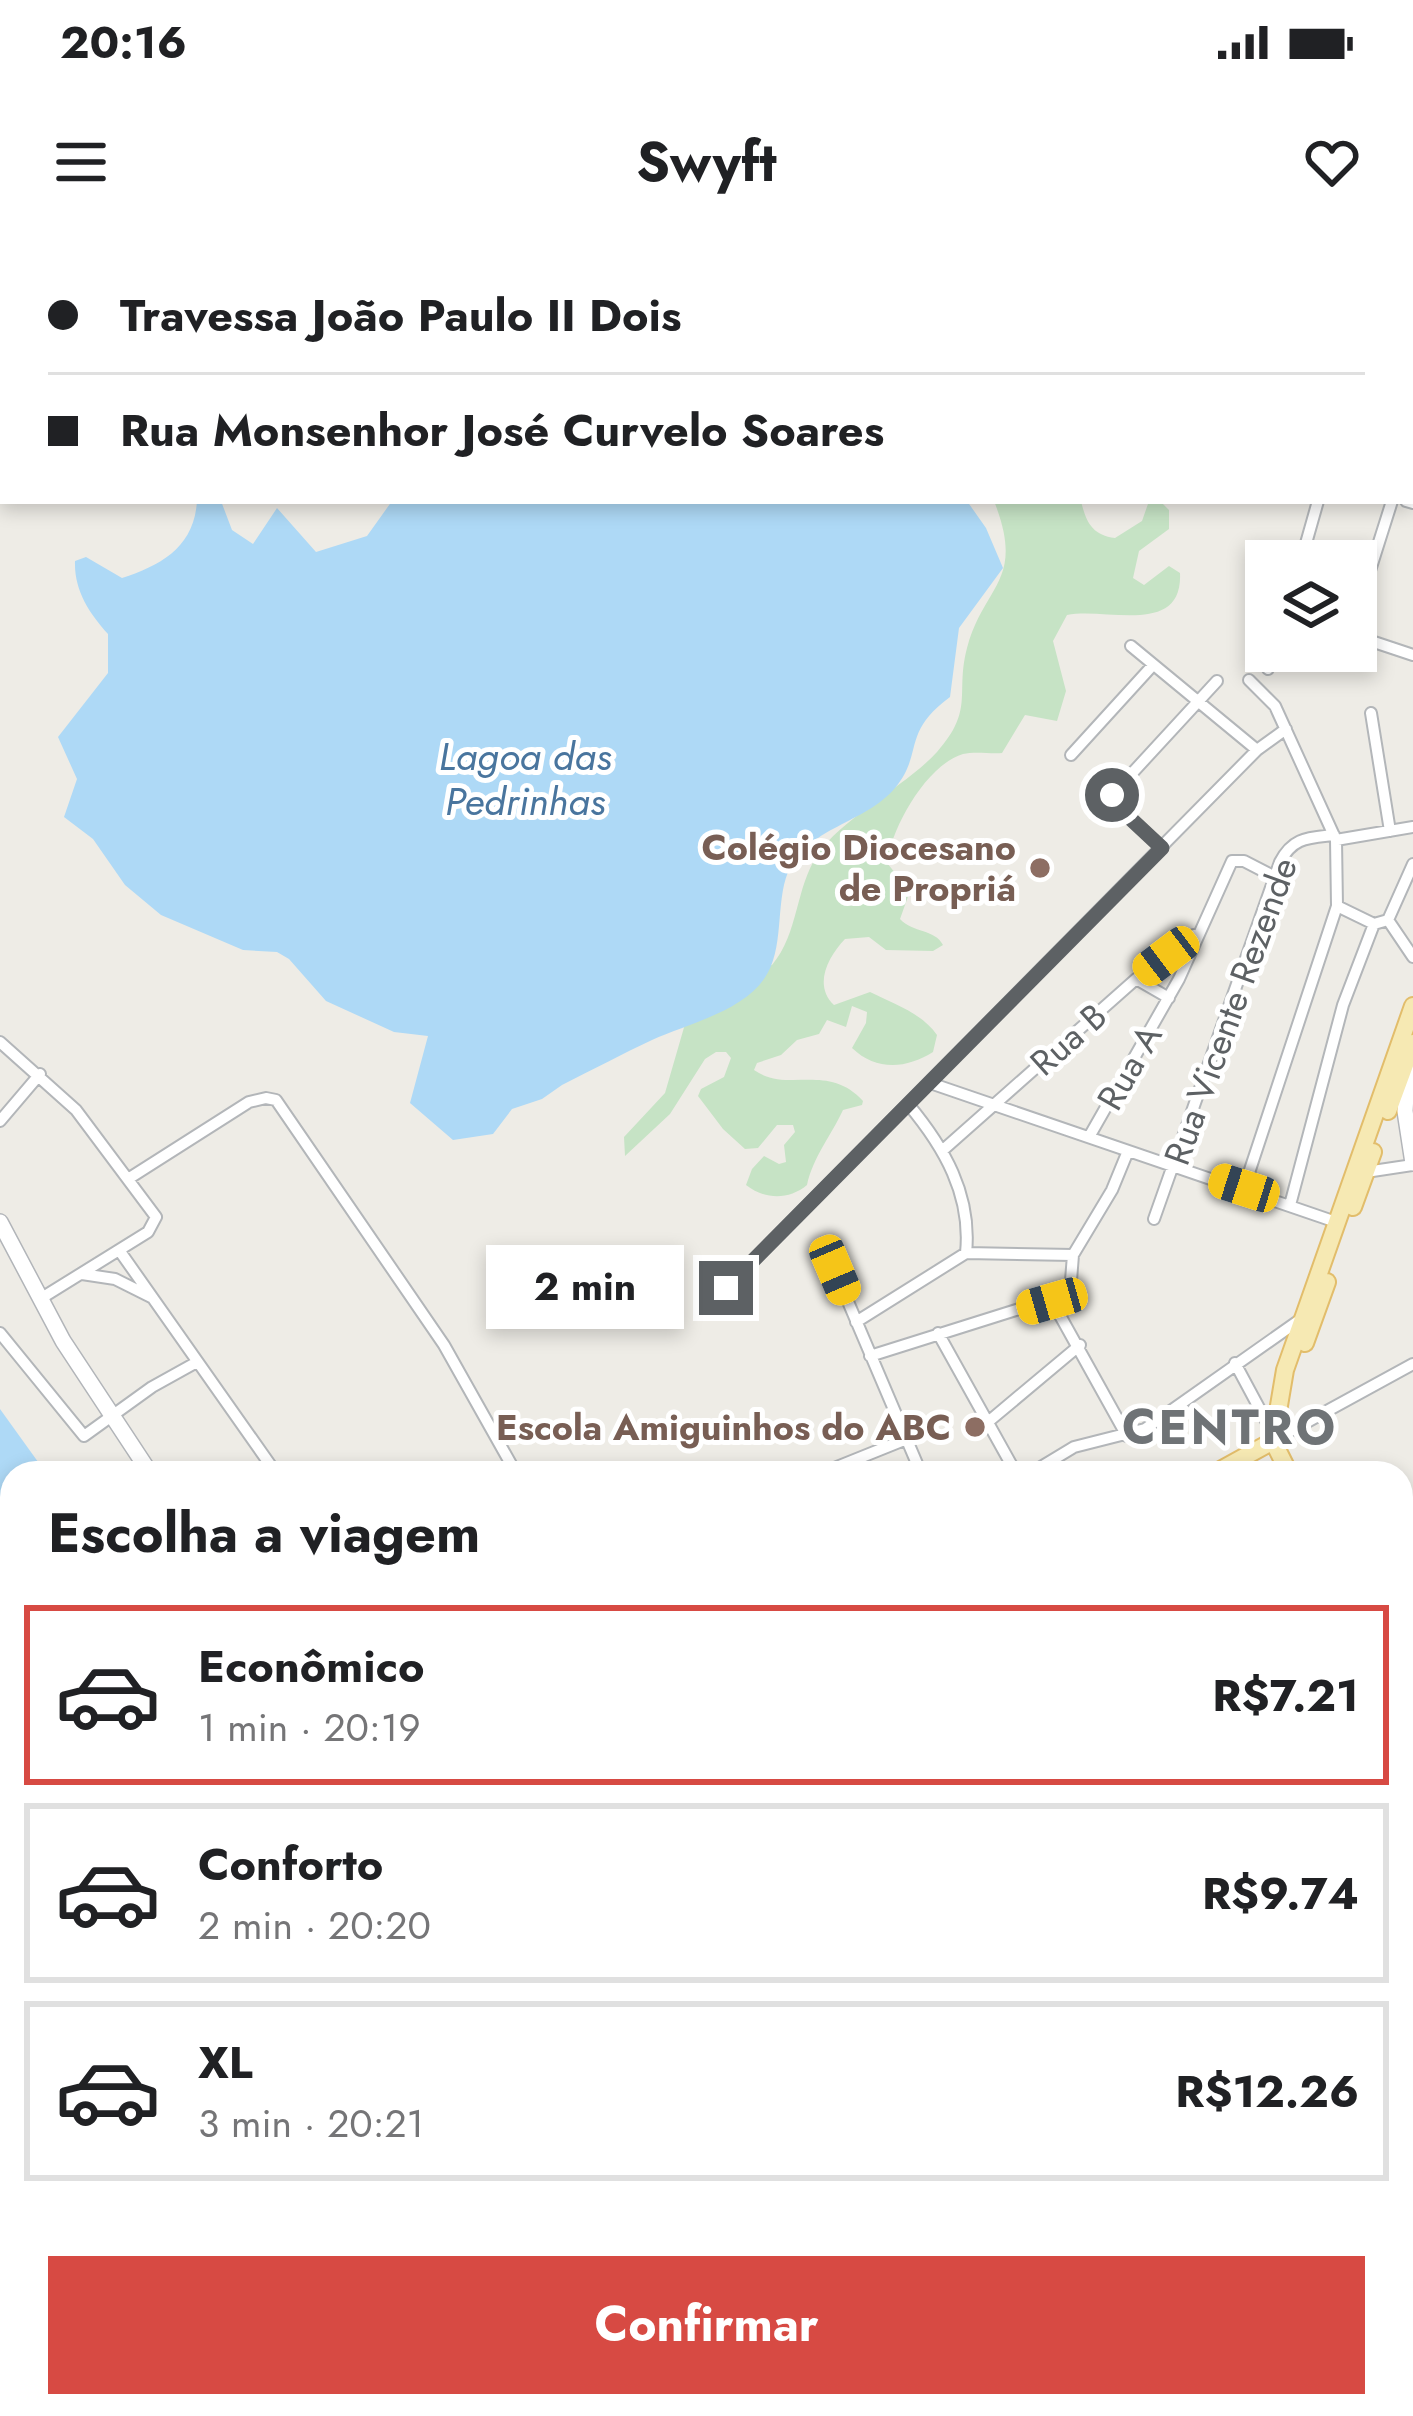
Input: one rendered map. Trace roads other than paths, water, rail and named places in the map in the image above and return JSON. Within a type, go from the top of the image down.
[{"type":"main road","points":[[1387,1100],[1413,1006]]},
{"type":"main road","points":[[1283,1461],[1273,1438],[1282,1381],[1387,1100],[1411,1050]]},
{"type":"main road","points":[[1411,1050],[1404,1100],[1413,1164]]},
{"type":"main road","points":[[1309,1316],[1336,1222],[1360,1172]]},
{"type":"main road","points":[[0,1222],[40,1299],[142,1461]]},
{"type":"main road","points":[[1234,1461],[1273,1438]]},
{"type":"street","points":[[1307,540],[1317,504]]},
{"type":"street","points":[[1377,548],[1391,504]]},
{"type":"street","points":[[1377,643],[1413,655]]},
{"type":"street","points":[[1130,646],[1257,750]]},
{"type":"street","points":[[1071,755],[1153,665]]},
{"type":"street","points":[[1244,1188],[1337,906],[1335,838],[1275,706],[1249,680]]},
{"type":"street","points":[[1162,848],[1112,797],[1217,681]]},
{"type":"street","points":[[1371,712],[1390,831]]},
{"type":"street","points":[[726,1288],[1257,750],[1286,729]]},
{"type":"street","points":[[1335,838],[1413,827]]},
{"type":"street","name":"Rua Vicente Rezende","points":[[1154,1219],[1274,876],[1292,842],[1335,838]]},
{"type":"street","name":"Rua A","points":[[1089,1137],[1169,998],[1230,866],[1239,859],[1274,876]]},
{"type":"street","points":[[1337,906],[1374,924],[1388,920],[1413,864]]},
{"type":"street","points":[[1388,920],[1413,957]]},
{"type":"street","points":[[1290,1205],[1343,1005],[1374,924]]},
{"type":"street","name":"Rua B","points":[[943,1150],[1136,979],[1197,933]]},
{"type":"street","points":[[1136,979],[1169,998]]},
{"type":"street","points":[[0,1042],[76,1109],[156,1217],[152,1228],[40,1299]]},
{"type":"street","points":[[0,1121],[40,1074]]},
{"type":"street","points":[[931,1083],[1336,1222]]},
{"type":"street","points":[[128,1179],[249,1102],[276,1100],[444,1345],[509,1461]]},
{"type":"street","points":[[908,1104],[943,1150],[964,1204],[966,1253]]},
{"type":"street","points":[[870,1356],[1072,1291],[1073,1255],[1107,1201],[1129,1151]]},
{"type":"street","points":[[1360,1172],[1413,1164]]},
{"type":"street","points":[[118,1250],[267,1461]]},
{"type":"street","points":[[856,1322],[966,1253],[1073,1255]]},
{"type":"street","points":[[835,1270],[915,1461]]},
{"type":"street","points":[[82,1274],[115,1279],[159,1302]]},
{"type":"street","points":[[1052,1301],[1127,1436]]},
{"type":"street","points":[[1052,1461],[1074,1448],[1127,1436],[1160,1420],[1235,1363],[1309,1316]]},
{"type":"street","points":[[0,1333],[84,1436],[109,1415],[196,1362]]},
{"type":"street","points":[[938,1333],[1010,1461]]},
{"type":"street","points":[[988,1421],[1080,1345]]},
{"type":"street","points":[[1235,1363],[1273,1438],[1413,1364]]},
{"type":"street","points":[[851,1461],[904,1439]]},
{"type":"street","points":[[913,1456],[918,1461]]},
{"type":"water","name":"Lagoa das Pedrinhas","points":[[197,504],[222,504],[232,530],[253,544],[277,508],[316,552],[367,536],[390,504],[969,504],[986,528],[1003,568],[959,628],[950,697],[925,721],[904,776],[883,800],[808,845],[788,872],[775,955],[754,990],[728,1009],[641,1045],[542,1099],[512,1109],[493,1134],[453,1140],[410,1103],[428,1036],[394,1032],[326,1001],[277,952],[243,950],[161,915],[125,885],[93,839],[64,817],[77,779],[58,737],[108,673],[108,634],[84,600],[75,561],[86,557],[122,578],[173,552],[195,517]]},
{"type":"water","points":[[0,1409],[37,1461],[0,1461]]},
{"type":"place","name":"Colégio Diocesano de Propriá","points":[[1040,868]]},
{"type":"place","name":"Escola Amiguinhos do ABC","points":[[975,1427]]},
{"type":"district","name":"CENTRO","points":[[1230,1427]]}]
